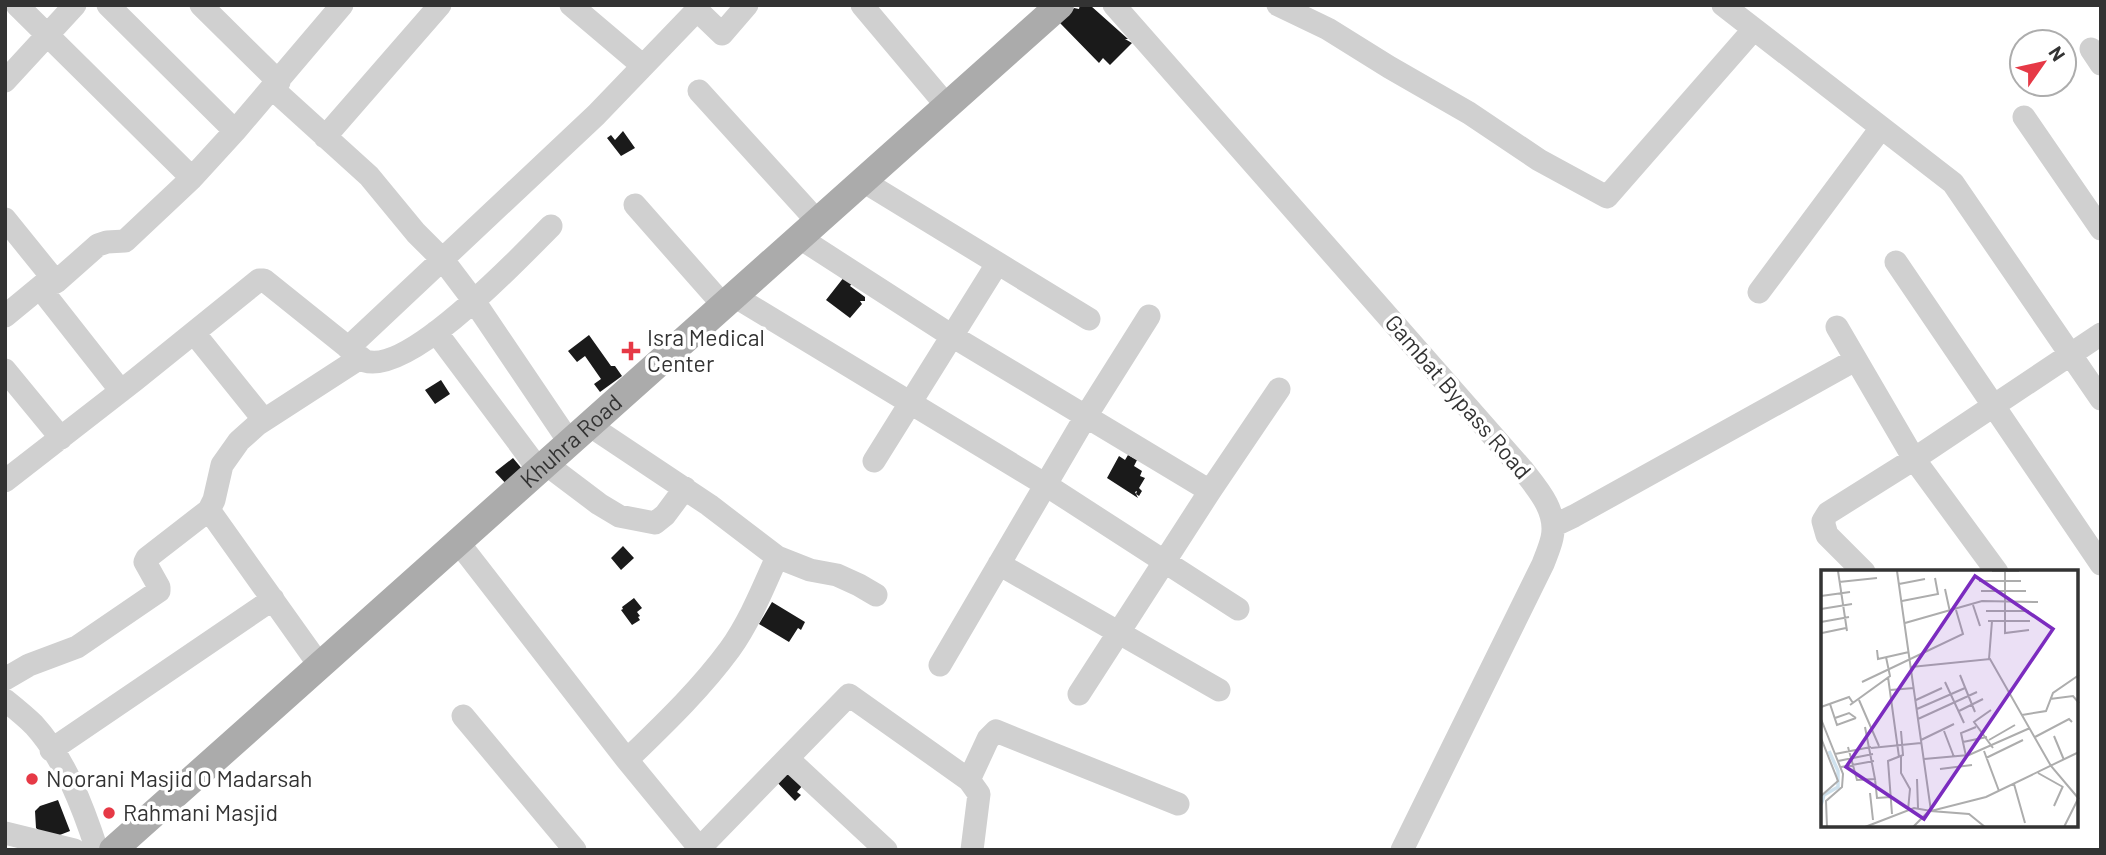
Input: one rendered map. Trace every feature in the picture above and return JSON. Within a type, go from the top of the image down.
[{"type":"main road","name":"Khuhra Road","points":[[113,850],[1060,5]]},
{"type":"street","points":[[17,5],[192,178]]},
{"type":"street","points":[[5,81],[75,5]]},
{"type":"street","points":[[108,5],[235,131]]},
{"type":"street","points":[[201,5],[326,137],[369,176],[416,233],[443,260],[580,434],[685,488],[777,557],[810,570],[837,575],[876,595]]},
{"type":"street","points":[[5,316],[46,283],[56,282],[98,245],[125,241],[192,178],[276,86],[342,5]]},
{"type":"street","points":[[326,137],[440,5]]},
{"type":"street","points":[[571,5],[643,66]]},
{"type":"street","points":[[5,679],[15,671],[77,647],[159,591],[145,562],[147,558],[209,510],[214,500],[217,477],[227,456],[239,441],[354,353],[443,260],[596,115],[697,10],[722,34],[747,5]]},
{"type":"street","points":[[862,5],[947,106]]},
{"type":"street","name":"Gambat Bypass Road","points":[[1114,5],[1522,469],[1550,511],[1553,526]]},
{"type":"street","points":[[1278,5],[1328,29],[1469,113],[1539,160],[1607,197],[1754,29]]},
{"type":"street","points":[[1723,5],[1953,184],[2101,399]]},
{"type":"street","points":[[699,91],[809,230],[952,336],[1210,491]]},
{"type":"street","points":[[2024,117],[2101,229]]},
{"type":"street","points":[[1759,292],[1881,128]]},
{"type":"street","points":[[863,181],[1090,318]]},
{"type":"street","points":[[635,205],[729,301],[1046,485],[1238,609]]},
{"type":"street","points":[[5,219],[121,391]]},
{"type":"street","points":[[5,481],[259,280],[264,280],[354,353],[373,364],[384,362],[414,347],[460,315],[551,226]]},
{"type":"street","points":[[1896,262],[2101,564]]},
{"type":"street","points":[[874,461],[997,264]]},
{"type":"street","points":[[940,665],[1086,416],[1149,316]]},
{"type":"street","points":[[1837,327],[1914,458],[1996,570]]},
{"type":"street","points":[[194,332],[264,420]]},
{"type":"street","points":[[436,332],[542,467],[599,504],[629,520],[655,523],[665,515],[685,488]]},
{"type":"street","points":[[1862,570],[1828,535],[1824,521],[1828,513],[2101,334]]},
{"type":"street","points":[[1402,850],[1543,564],[1553,526],[1855,360]]},
{"type":"street","points":[[5,370],[61,438]]},
{"type":"street","points":[[1079,694],[1279,389]]},
{"type":"street","points":[[209,510],[320,666]]},
{"type":"street","points":[[458,542],[626,760],[700,849],[849,695],[969,780],[979,794],[972,850]]},
{"type":"street","points":[[626,760],[698,690],[730,648],[747,621],[777,557]]},
{"type":"street","points":[[999,564],[1219,690]]},
{"type":"street","points":[[51,750],[272,599]]},
{"type":"street","points":[[5,700],[34,726],[64,768],[86,817],[97,850]]},
{"type":"street","points":[[463,716],[575,850]]},
{"type":"street","points":[[969,780],[988,739],[996,731],[1178,804]]},
{"type":"street","points":[[788,759],[886,850]]},
{"type":"street","points":[[5,833],[74,850]]},
{"type":"building","points":[[1080,5],[1091,6],[1132,43],[1110,65],[1103,58],[1099,63],[1060,23],[1074,8],[1079,9]]},
{"type":"building","points":[[623,131],[635,148],[621,156],[607,138],[611,135],[615,140]]},
{"type":"building","points":[[848,272],[856,278],[850,286],[865,297],[865,301],[860,301],[862,304],[850,318],[826,300]]},
{"type":"building","points":[[589,335],[611,366],[615,366],[622,376],[600,392],[594,384],[601,379],[585,356],[577,362],[568,351]]},
{"type":"building","points":[[441,380],[450,394],[435,404],[425,390]]},
{"type":"building","points":[[1128,455],[1137,460],[1134,466],[1142,471],[1140,476],[1145,478],[1139,488],[1142,491],[1139,496],[1136,494],[1138,498],[1107,478],[1119,456],[1125,460]]},
{"type":"building","points":[[513,458],[523,470],[510,488],[495,472]]},
{"type":"building","points":[[623,546],[634,558],[621,570],[611,558]]},
{"type":"building","points":[[634,598],[642,608],[637,612],[640,620],[632,625],[621,610]]},
{"type":"building","points":[[772,602],[805,622],[789,642],[759,624]]},
{"type":"building","points":[[785,766],[803,785],[797,792],[801,795],[795,801],[773,778]]},
{"type":"building","points":[[58,800],[70,831],[52,838],[36,828],[35,811],[40,806]]},
{"type":"place","name":"Isra Medical Center","points":[[631,351]]},
{"type":"place","name":"Noorani Masjid O Madarsah","points":[[32,779]]},
{"type":"place","name":"Rahmani Masjid","points":[[109,813]]}]
